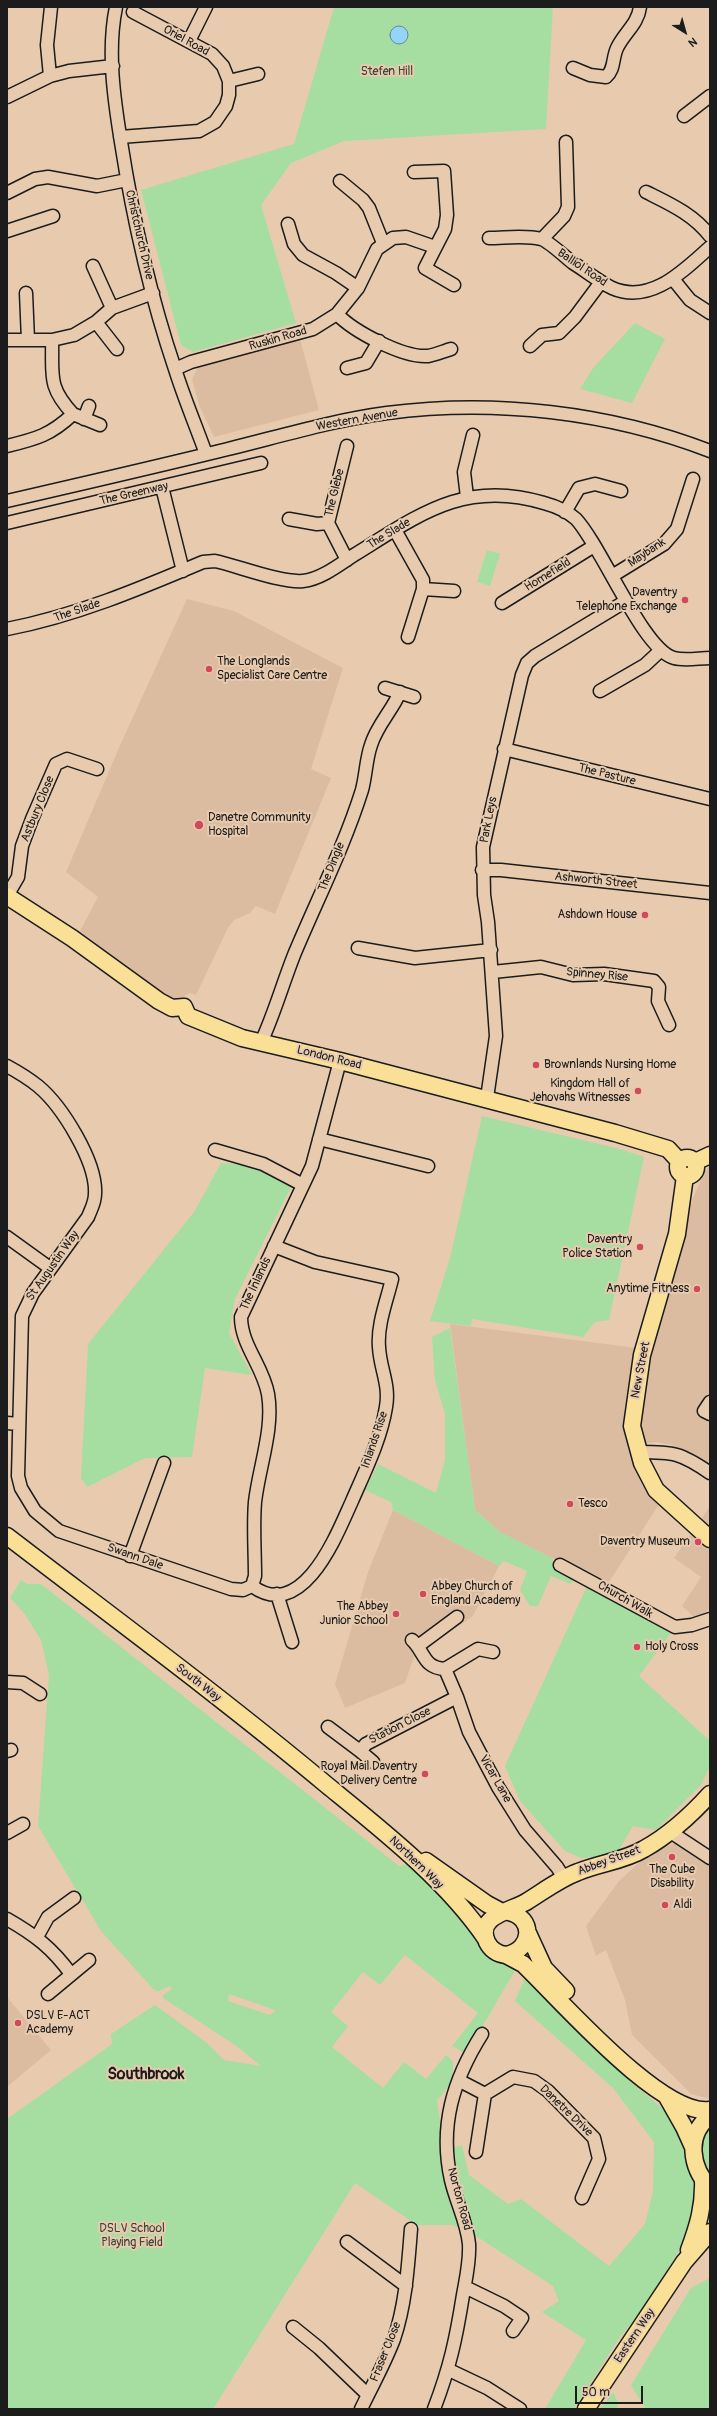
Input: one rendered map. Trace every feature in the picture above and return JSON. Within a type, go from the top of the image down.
[{"type":"main road","name":"London Road","points":[[7,896],[72,938],[159,1001],[172,1008],[184,1007],[188,1016],[237,1036],[487,1098],[668,1149],[698,1162]]},
{"type":"main road","name":"New Street","points":[[698,1162],[642,1355],[632,1426],[639,1452],[648,1476],[656,1490],[710,1539]]},
{"type":"main road","name":"South Way","points":[[7,1536],[278,1744],[386,1834]]},
{"type":"main road","name":"Abbey Street","points":[[505,1912],[564,1878],[631,1856],[669,1831],[698,1808],[710,1794]]},
{"type":"main road","name":"Northern Way","points":[[386,1834],[487,1904],[505,1912]]},
{"type":"main road","name":"Northern Way","points":[[386,1834],[472,1919],[486,1939]]},
{"type":"main road","name":"Abbey Street","points":[[528,1930],[528,1918],[542,1892]]},
{"type":"main road","points":[[652,2085],[635,2062],[544,1968],[521,1917],[505,1912],[490,1919],[486,1926],[486,1939],[492,1949],[523,1964],[629,2068],[667,2097],[695,2110],[710,2110]]},
{"type":"main road","points":[[506,1955],[520,1950],[524,1945],[528,1930]]},
{"type":"main road","points":[[667,2097],[684,2126],[693,2147],[696,2168],[706,2184]]},
{"type":"main road","points":[[693,2147],[699,2130],[710,2116]]},
{"type":"main road","name":"Eastern Way","points":[[684,2262],[699,2224],[706,2184]]},
{"type":"main road","name":"Eastern Way","points":[[586,2409],[684,2262],[710,2232]]},
{"type":"street","points":[[50,76],[47,45],[51,7]]},
{"type":"street","name":"Christchurch Drive","points":[[116,7],[112,40],[113,66],[120,137],[127,180],[153,293],[175,369],[206,454]]},
{"type":"street","points":[[189,41],[206,7]]},
{"type":"street","points":[[573,68],[590,76],[606,77],[612,72],[617,49],[638,17],[640,7]]},
{"type":"street","name":"Oriel Road","points":[[133,12],[212,54],[223,66],[229,81]]},
{"type":"street","points":[[7,97],[50,76],[68,71],[113,66]]},
{"type":"street","points":[[120,137],[199,131],[215,122],[226,106],[229,81],[258,74]]},
{"type":"street","points":[[684,116],[710,96]]},
{"type":"street","points":[[489,238],[542,239],[564,216],[568,207],[566,142]]},
{"type":"street","points":[[414,172],[444,171],[447,215],[445,229],[426,268],[454,285]]},
{"type":"street","points":[[7,193],[35,179],[48,177],[97,186],[127,180]]},
{"type":"street","points":[[340,182],[363,200],[369,208],[383,243],[393,238],[406,237],[435,247]]},
{"type":"street","points":[[646,192],[683,211],[696,220],[710,236]]},
{"type":"street","points":[[7,231],[53,216]]},
{"type":"street","points":[[288,224],[294,244],[303,255],[336,273],[358,288]]},
{"type":"street","name":"Balliol Road","points":[[542,239],[601,282],[613,288],[627,292],[649,289],[673,279],[710,247]]},
{"type":"street","name":"Ruskin Road","points":[[175,369],[191,362],[307,331],[337,314],[358,288],[377,249],[383,243]]},
{"type":"street","points":[[93,266],[112,308]]},
{"type":"street","points":[[673,279],[690,300],[710,313]]},
{"type":"street","points":[[530,346],[542,335],[559,333],[575,317],[601,282]]},
{"type":"street","points":[[26,293],[28,340]]},
{"type":"street","points":[[7,340],[52,340],[74,335],[96,322],[112,308],[153,293]]},
{"type":"street","points":[[337,314],[345,323],[402,351],[427,356],[451,349]]},
{"type":"street","points":[[96,322],[116,349]]},
{"type":"street","points":[[52,340],[52,376],[55,390],[72,414],[100,425]]},
{"type":"street","points":[[347,368],[366,363],[379,341]]},
{"type":"street","points":[[84,419],[89,406]]},
{"type":"street","name":"Western Avenue","points":[[7,501],[304,430],[386,413],[430,410],[512,409],[583,417],[634,427],[710,451]]},
{"type":"street","points":[[7,446],[44,437],[59,427],[72,414]]},
{"type":"street","points":[[467,497],[464,472],[473,435]]},
{"type":"street","name":"The Glebe","points":[[347,446],[328,523],[347,560]]},
{"type":"street","name":"The Greenway","points":[[7,523],[260,463]]},
{"type":"street","name":"Maybank","points":[[612,576],[664,544],[677,530],[693,480]]},
{"type":"street","points":[[565,512],[579,488],[595,484],[621,491]]},
{"type":"street","points":[[162,487],[183,570]]},
{"type":"street","name":"The Slade","points":[[7,629],[63,617],[203,562],[215,561],[287,580],[303,581],[316,578],[431,510],[467,497],[493,494],[506,495],[544,503],[565,512],[575,519],[594,546],[626,601],[660,651]]},
{"type":"street","points":[[289,519],[317,524],[328,523]]},
{"type":"street","points":[[395,530],[423,580],[423,589],[408,637]]},
{"type":"street","name":"Homefield","points":[[502,603],[594,546]]},
{"type":"street","points":[[423,589],[454,591]]},
{"type":"street","name":"Park Leys","points":[[487,1098],[496,1036],[493,972],[482,870],[483,847],[488,817],[514,705],[527,664],[535,656],[626,601]]},
{"type":"street","points":[[600,691],[645,665],[660,651],[673,658],[710,658]]},
{"type":"street","points":[[385,688],[414,697]]},
{"type":"street","name":"The Dingle","points":[[263,1042],[263,1038],[278,1004],[293,957],[330,874],[362,789],[371,745],[378,727],[394,706],[400,692]]},
{"type":"street","name":"The Pasture","points":[[504,749],[710,799]]},
{"type":"street","name":"Astbury Close","points":[[7,896],[18,877],[22,846],[56,764],[67,759],[97,769]]},
{"type":"street","name":"Ashworth Street","points":[[482,870],[501,870],[710,893]]},
{"type":"street","points":[[358,948],[415,958],[491,950]]},
{"type":"street","name":"Spinney Rise","points":[[493,972],[541,967],[574,975],[604,974],[654,981],[659,987],[658,1001],[669,1025]]},
{"type":"street","name":"The Inlands","points":[[252,1586],[255,1576],[255,1503],[266,1439],[268,1401],[261,1373],[241,1331],[241,1317],[312,1166],[340,1061]]},
{"type":"street","name":"St Augustin Way","points":[[7,1066],[27,1077],[53,1101],[83,1151],[93,1171],[96,1194],[94,1205],[88,1217],[32,1293],[22,1316],[13,1423],[18,1476],[28,1501]]},
{"type":"street","points":[[319,1139],[428,1166]]},
{"type":"street","points":[[215,1150],[263,1164],[303,1185]]},
{"type":"street","points":[[7,1237],[50,1268]]},
{"type":"street","name":"Inlands Rise","points":[[274,1246],[315,1262],[392,1279],[379,1334],[379,1348],[387,1384],[386,1406],[375,1446],[327,1556],[306,1580],[292,1589],[277,1594]]},
{"type":"street","points":[[710,1402],[704,1411],[710,1414]]},
{"type":"street","points":[[639,1452],[676,1453],[688,1458],[710,1473]]},
{"type":"street","points":[[130,1556],[164,1463]]},
{"type":"street","name":"Swann Dale","points":[[28,1501],[40,1516],[59,1531],[231,1589],[243,1590],[252,1586]]},
{"type":"street","name":"Church Walk","points":[[560,1564],[675,1627],[692,1625],[710,1619]]},
{"type":"street","points":[[252,1586],[260,1592],[277,1594],[292,1642]]},
{"type":"street","points":[[458,1617],[415,1643],[424,1660],[438,1669],[445,1669],[478,1649],[493,1652]]},
{"type":"street","name":"Vicar Lane","points":[[445,1669],[457,1697],[468,1732],[498,1787],[525,1830],[558,1867],[564,1878]]},
{"type":"street","points":[[7,1682],[23,1683],[40,1694]]},
{"type":"street","name":"Station Close","points":[[328,1727],[360,1751],[366,1744],[457,1697]]},
{"type":"street","points":[[360,1751],[373,1762]]},
{"type":"street","points":[[7,1833],[23,1824]]},
{"type":"street","points":[[669,1831],[710,1858]]},
{"type":"street","points":[[37,1937],[48,1917],[74,1898]]},
{"type":"street","points":[[7,1919],[37,1937],[58,1956],[71,1974]]},
{"type":"street","points":[[48,1994],[90,1960]]},
{"type":"street","name":"Norton Road","points":[[434,2409],[449,2370],[457,2340],[469,2263],[468,2230],[451,2180],[446,2132],[450,2103],[460,2081],[465,2061],[482,2034]]},
{"type":"street","name":"Danetre Drive","points":[[485,2094],[513,2077],[534,2081],[548,2091],[594,2138],[599,2159],[582,2198]]},
{"type":"street","points":[[460,2081],[485,2094],[476,2152]]},
{"type":"street","name":"Fraser Close","points":[[361,2409],[393,2340],[406,2286],[412,2229]]},
{"type":"street","points":[[347,2242],[406,2286]]},
{"type":"street","points":[[465,2287],[504,2306],[522,2318],[513,2331]]},
{"type":"street","name":"Fraser Close","points":[[293,2327],[319,2348],[368,2394]]},
{"type":"street","points":[[449,2370],[487,2388],[520,2409]]},
{"type":"shaded area","points":[[300,339],[319,410],[214,437],[199,405],[192,379],[198,367]]},
{"type":"shaded area","name":"Danetre Community Hospital","points":[[187,599],[234,611],[343,668],[311,769],[331,778],[275,914],[256,906],[250,913],[234,920],[228,928],[196,995],[189,993],[181,999],[170,1001],[80,931],[98,897],[66,872],[121,743]]},
{"type":"shaded area","points":[[710,1164],[710,1469],[672,1445],[656,1442],[643,1444],[640,1421],[649,1355],[681,1226],[704,1173]]},
{"type":"shaded area","points":[[450,1324],[637,1348],[627,1412],[660,1503],[607,1585],[501,1533],[475,1510]]},
{"type":"shaded area","points":[[710,1506],[710,1608],[697,1620],[682,1606],[701,1577],[674,1558]]},
{"type":"shaded area","name":"Abbey Church of England Academy","points":[[393,1510],[499,1566],[473,1616],[414,1657],[405,1683],[345,1708],[335,1684],[368,1572]]},
{"type":"shaded area","points":[[674,1843],[696,1852],[710,1865],[710,2099],[691,2094],[632,2035],[625,2000],[606,1950],[596,1956],[586,1926],[619,1881],[643,1859]]},
{"type":"shaded area","name":"DSLV E-ACT Academy","points":[[7,1997],[51,2050],[7,2087]]},
{"type":"green space","name":"Stefen Hill","points":[[334,7],[553,7],[546,129],[344,141],[291,163],[261,205],[296,323],[193,352],[181,345],[141,190],[294,144]]},
{"type":"green space","points":[[635,323],[665,339],[632,403],[580,389],[593,368]]},
{"type":"green space","points":[[487,550],[500,554],[490,586],[477,582]]},
{"type":"green space","points":[[482,1116],[620,1149],[644,1157],[609,1320],[595,1322],[583,1337],[472,1319],[471,1326],[430,1321],[450,1258]]},
{"type":"green space","points":[[221,1163],[255,1165],[291,1187],[235,1299],[229,1333],[252,1375],[205,1368],[192,1457],[145,1458],[87,1487],[81,1478],[88,1344],[194,1212]]},
{"type":"green space","points":[[450,1328],[475,1510],[500,1532],[552,1558],[556,1566],[576,1577],[571,1584],[551,1576],[538,1606],[530,1606],[520,1590],[527,1571],[504,1561],[499,1566],[393,1510],[391,1502],[365,1490],[378,1464],[436,1493],[445,1460],[445,1414],[435,1380],[432,1337]]},
{"type":"green space","name":"DSLV School Playing Field","points":[[21,1580],[27,1584],[41,1584],[399,1866],[408,1864],[516,1969],[472,2044],[463,2052],[452,2046],[478,2013],[405,1955],[380,1985],[363,1972],[331,2012],[348,2026],[332,2047],[383,2088],[404,2062],[426,2079],[446,2055],[453,2061],[452,2078],[448,2087],[437,2100],[440,2121],[440,2152],[462,2145],[469,2175],[508,2204],[521,2199],[609,2266],[645,2224],[653,2191],[654,2142],[613,2088],[515,2001],[525,1978],[638,2088],[673,2117],[686,2148],[698,2195],[684,2242],[648,2302],[618,2340],[574,2409],[545,2409],[586,2340],[542,2312],[559,2301],[553,2286],[476,2236],[452,2225],[417,2225],[355,2183],[213,2409],[7,2409],[7,2119],[112,2044],[111,2034],[155,2005],[207,2043],[224,2060],[261,2066],[235,2045],[163,1998],[163,1995],[172,1989],[170,1986],[159,1991],[154,1990],[101,1931],[38,1826],[49,1675],[41,1640],[24,1613],[10,1598]],"holes":[[[229,1994],[275,2010],[270,2015],[228,2001]]]},
{"type":"green space","points":[[587,1586],[671,1633],[639,1676],[710,1741],[710,1766],[701,1785],[656,1830],[633,1826],[618,1852],[597,1857],[581,1858],[565,1851],[520,1801],[505,1766]]},
{"type":"green space","points":[[710,2127],[710,2178],[702,2159],[701,2146]]},
{"type":"green space","points":[[710,2278],[710,2409],[646,2409],[631,2385],[691,2288]]},
{"type":"green space","points":[[613,2392],[619,2404],[616,2409],[600,2409]]},
{"type":"water","points":[[399,26],[403,27],[407,31],[407,39],[403,43],[399,44],[395,43],[391,39],[390,35],[391,31],[395,27]]},
{"type":"place","name":"Daventry Telephone Exchange","points":[[685,600]]},
{"type":"place","name":"The Longlands Specialist Care Centre","points":[[209,669]]},
{"type":"place","name":"Danetre Community Hospital","points":[[199,825]]},
{"type":"place","name":"Ashdown House","points":[[645,915]]},
{"type":"place","name":"Brownlands Nursing Home","points":[[536,1065]]},
{"type":"place","name":"Kingdom Hall of Jehovahs Witnesses","points":[[638,1091]]},
{"type":"place","name":"Daventry Police Station","points":[[640,1247]]},
{"type":"place","name":"Anytime Fitness","points":[[697,1289]]},
{"type":"place","name":"Tesco","points":[[570,1504]]},
{"type":"place","name":"Daventry Museum","points":[[698,1542]]},
{"type":"place","name":"Abbey Church of England Academy","points":[[423,1594]]},
{"type":"place","name":"The Abbey Junior School","points":[[396,1614]]},
{"type":"place","name":"Holy Cross","points":[[637,1647]]},
{"type":"place","name":"Royal Mail Daventry Delivery Centre","points":[[425,1774]]},
{"type":"place","name":"The Cube Disability","points":[[672,1857]]},
{"type":"place","name":"Aldi","points":[[665,1905]]},
{"type":"place","name":"DSLV E-ACT Academy","points":[[18,2023]]},
{"type":"district","name":"Southbrook","points":[[146,2075]]}]
